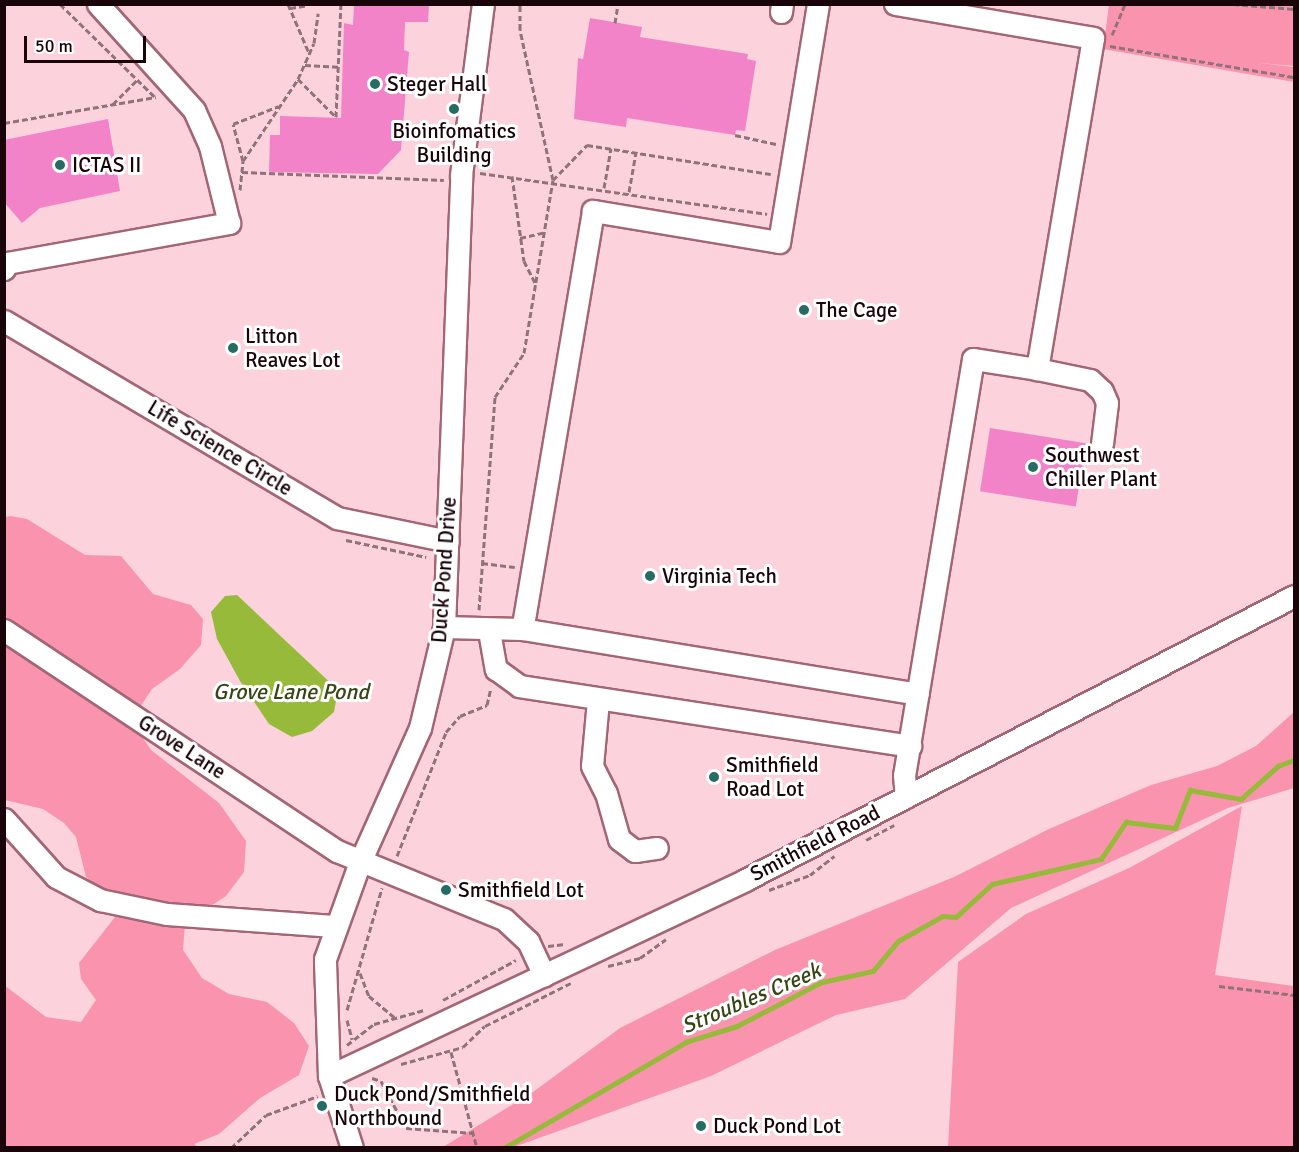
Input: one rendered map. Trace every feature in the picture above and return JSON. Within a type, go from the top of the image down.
[{"type":"street","points":[[4,269],[7,263],[229,223],[210,146],[194,110],[98,4]]},
{"type":"street","name":"Duck Pond Drive","points":[[352,1148],[326,1084],[323,1000],[334,926],[420,728],[444,627],[461,175],[483,4]]},
{"type":"street","points":[[522,629],[593,211],[779,242],[818,4]]},
{"type":"street","points":[[895,4],[1015,15],[1093,38],[1037,369]]},
{"type":"street","name":"Life Science Circle","points":[[4,321],[337,518],[448,541]]},
{"type":"street","points":[[906,797],[910,746],[918,693],[973,359],[1090,380],[1102,391],[1107,403],[1102,444]]},
{"type":"street","name":"Smithfield Road","points":[[326,1084],[906,797],[1294,596]]},
{"type":"street","points":[[484,626],[490,656],[507,679],[598,700],[910,746]]},
{"type":"street","points":[[444,627],[484,626],[522,629],[918,693]]},
{"type":"street","name":"Grove Lane","points":[[4,630],[360,862],[504,919],[528,942],[544,976]]},
{"type":"street","points":[[598,700],[592,766],[606,793],[619,839],[634,851],[657,848]]},
{"type":"street","points":[[4,819],[56,877],[100,900],[167,914],[334,926]]},
{"type":"path","points":[[4,123],[156,98],[60,4]]},
{"type":"path","points":[[298,79],[336,117],[341,4]]},
{"type":"path","points":[[484,626],[482,564],[495,397],[524,353],[537,287],[553,180],[520,30],[519,4]]},
{"type":"path","points":[[615,23],[618,4]]},
{"type":"path","points":[[1110,46],[1125,4]]},
{"type":"path","points":[[1233,4],[1294,9]]},
{"type":"path","points":[[308,5],[289,6],[310,55]]},
{"type":"path","points":[[243,161],[298,79],[310,55],[318,13]]},
{"type":"path","points":[[1100,44],[1294,77]]},
{"type":"path","points":[[305,65],[338,67]]},
{"type":"path","points":[[112,104],[137,80]]},
{"type":"path","points":[[240,195],[243,161],[233,124],[279,106]]},
{"type":"path","points":[[735,135],[784,145]]},
{"type":"path","points":[[553,180],[588,145],[779,175]]},
{"type":"path","points":[[604,188],[611,148]]},
{"type":"path","points":[[629,192],[636,153]]},
{"type":"path","points":[[242,172],[444,180]]},
{"type":"path","points":[[472,172],[553,180],[772,215],[774,205]]},
{"type":"path","points":[[512,176],[520,238],[537,287]]},
{"type":"path","points":[[520,238],[545,232]]},
{"type":"path","points":[[482,564],[510,567]]},
{"type":"path","points":[[394,863],[446,732],[460,716],[491,701],[487,679]]},
{"type":"path","points":[[352,1039],[346,1011],[360,972],[368,923],[384,882]]},
{"type":"path","points":[[436,1005],[523,957]]},
{"type":"path","points":[[360,972],[369,996],[394,1017]]},
{"type":"path","points":[[397,1066],[451,1052],[485,1026],[543,1001],[579,976]]},
{"type":"path","points":[[1219,986],[1294,995]]},
{"type":"path","points":[[346,1049],[352,1039],[394,1017],[429,1008]]},
{"type":"path","points":[[451,1052],[477,1148]]},
{"type":"path","points":[[379,1073],[372,1078],[381,1081],[406,1128],[473,1133]]},
{"type":"path","points":[[231,1148],[266,1115],[326,1084]]},
{"type":"shaded area","points":[[1109,5],[1294,5],[1294,66],[1259,63],[1294,67],[1294,82],[1103,49]]},
{"type":"shaded area","points":[[4,517],[27,519],[85,555],[121,556],[153,594],[191,605],[203,619],[201,645],[180,669],[152,689],[138,710],[137,729],[151,750],[219,803],[246,841],[244,872],[226,896],[185,923],[183,950],[202,978],[229,994],[267,1002],[294,1023],[309,1046],[299,1075],[260,1098],[219,1134],[194,1144],[198,1147],[5,1147],[4,985],[46,1017],[81,1022],[96,1000],[81,979],[79,963],[115,917],[107,898],[86,877],[76,837],[64,823],[43,809],[5,800]]},
{"type":"shaded area","points":[[1294,712],[1294,788],[1228,808],[1011,908],[905,999],[836,1015],[711,1076],[514,1147],[443,1147],[533,1092],[620,1028],[775,950],[954,877],[1049,829],[1151,785],[1217,766],[1256,746]]},
{"type":"shaded area","points":[[1242,806],[1215,975],[1294,986],[1294,1147],[948,1147],[958,962],[1026,914],[1129,868]]},
{"type":"water","name":"Grove Lane Pond","points":[[237,595],[338,690],[334,712],[312,731],[292,737],[269,724],[240,681],[217,639],[211,612],[225,596]]},
{"type":"building","name":"Steger Hall","points":[[354,4],[429,4],[428,22],[405,22],[404,50],[409,52],[401,150],[378,174],[269,172],[270,135],[280,135],[280,116],[341,118],[344,23],[353,25]]},
{"type":"building","points":[[590,18],[642,27],[640,37],[748,54],[747,59],[756,61],[745,131],[736,130],[735,135],[627,118],[626,127],[574,119],[578,58],[583,59]]},
{"type":"building","name":"ICTAS II","points":[[108,119],[120,191],[40,208],[22,223],[4,202],[4,140]]},
{"type":"building","name":"Southwest Chiller Plant","points":[[990,428],[1086,443],[1076,506],[980,491]]},
{"type":"waterway","name":"Stroubles Creek","points":[[504,1148],[686,1042],[737,1026],[822,982],[873,971],[898,941],[943,916],[956,917],[992,884],[1101,859],[1126,822],[1175,828],[1190,790],[1241,799],[1278,766],[1294,760]]},
{"type":"place","name":"Steger Hall","points":[[375,84]]},
{"type":"place","name":"Bioinfomatics Building","points":[[454,109]]},
{"type":"place","name":"ICTAS II","points":[[60,165]]},
{"type":"place","name":"The Cage","points":[[804,310]]},
{"type":"place","name":"Litton Reaves Lot","points":[[233,348]]},
{"type":"place","name":"Southwest Chiller Plant","points":[[1033,467]]},
{"type":"place","name":"Virginia Tech","points":[[650,576]]},
{"type":"place","name":"Smithfield Road Lot","points":[[714,777]]},
{"type":"place","name":"Smithfield Lot","points":[[446,890]]},
{"type":"place","name":"Duck Pond/Smithfield Northbound","points":[[322,1106]]},
{"type":"place","name":"Duck Pond Lot","points":[[701,1126]]}]
